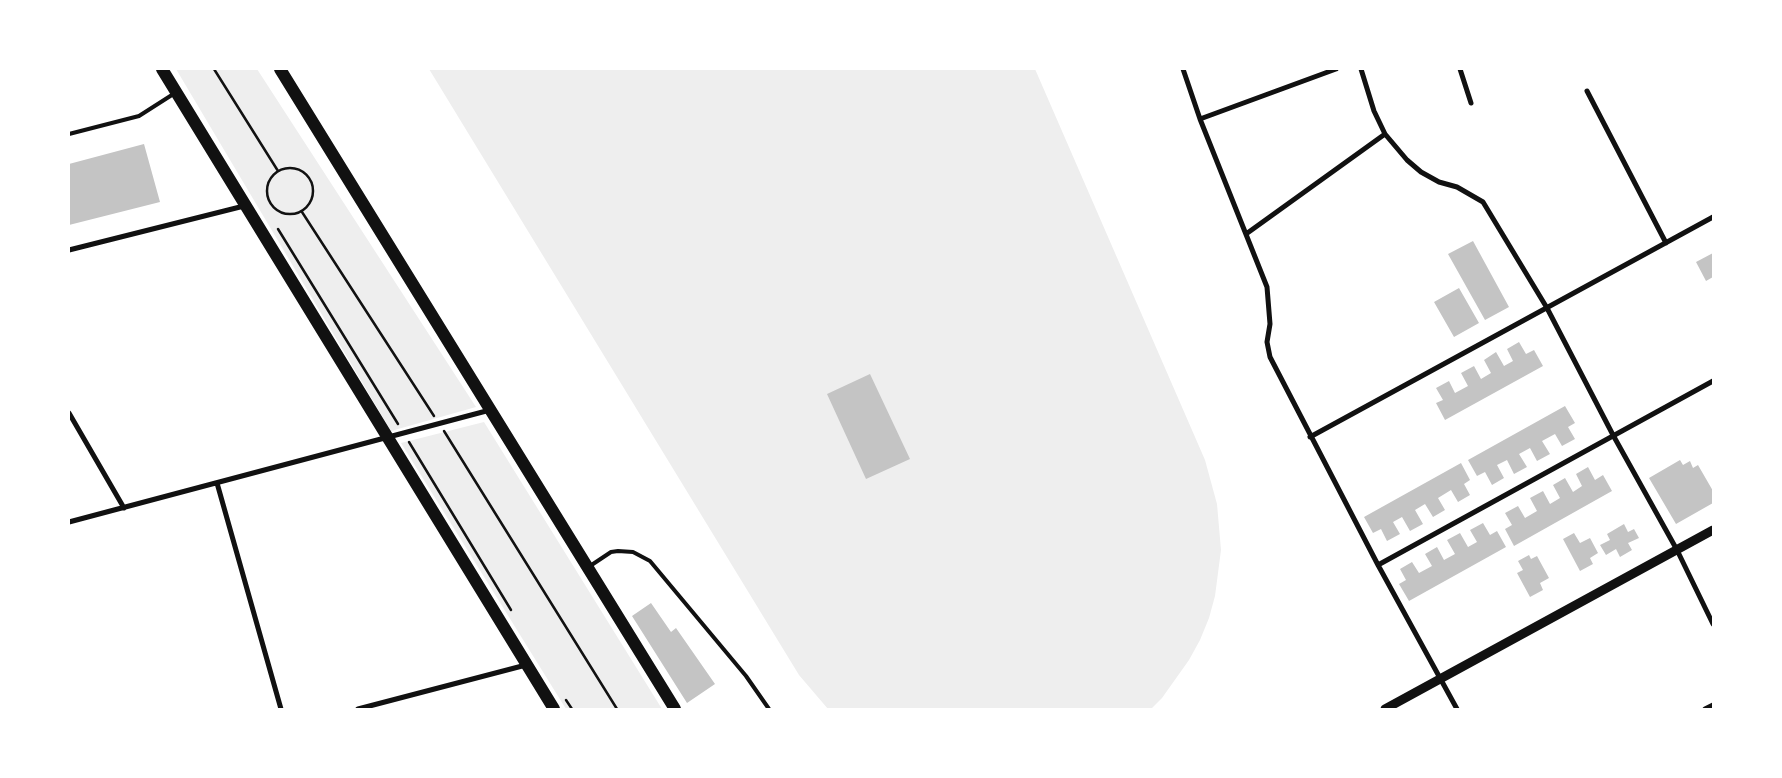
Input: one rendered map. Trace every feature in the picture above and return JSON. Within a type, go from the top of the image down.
[{"type":"main road","points":[[162,69],[554,709]]},
{"type":"main road","points":[[280,69],[675,709]]},
{"type":"street","points":[[1183,69],[1200,119],[1267,287],[1270,324],[1267,342],[1270,357],[1310,437],[1457,709]]},
{"type":"street","points":[[1200,119],[1336,69]]},
{"type":"street","points":[[1361,69],[1374,111],[1385,134],[1407,160],[1421,172],[1439,182],[1457,187],[1483,202],[1547,308],[1613,435],[1677,550],[1713,624]]},
{"type":"street","points":[[1460,69],[1471,103]]},
{"type":"street","points":[[1587,92],[1666,243]]},
{"type":"street","points":[[1246,234],[1385,134]]},
{"type":"street","points":[[69,250],[245,205]]},
{"type":"street","points":[[1310,437],[1713,217]]},
{"type":"street","points":[[1378,565],[1713,381]]},
{"type":"street","points":[[69,522],[491,410]]},
{"type":"street","points":[[69,413],[124,508]]},
{"type":"street","points":[[217,483],[280,709]]},
{"type":"street","points":[[1385,709],[1713,530]]},
{"type":"street","points":[[358,709],[526,665]]},
{"type":"street","points":[[1705,709],[1713,705]]},
{"type":"lane","points":[[69,134],[139,116],[176,92]]},
{"type":"lane","points":[[588,568],[611,552],[618,551],[633,552],[650,561],[746,676],[768,709]]},
{"type":"path","points":[[214,69],[278,172]]},
{"type":"path","points":[[290,168],[305,173],[310,179],[314,193],[308,207],[302,212],[288,215],[274,209],[267,195],[270,179],[278,172],[290,168]]},
{"type":"path","points":[[302,212],[440,424],[616,709]]},
{"type":"shaded area","points":[[176,69],[257,69],[476,407],[391,431]]},
{"type":"shaded area","points":[[429,69],[1035,69],[1205,460],[1217,504],[1221,550],[1215,596],[1209,618],[1189,660],[1162,698],[1151,709],[828,709],[799,675]]},
{"type":"shaded area","points":[[484,422],[662,709],[566,709],[401,443]]},
{"type":"building","points":[[144,144],[160,202],[69,225],[69,164]]},
{"type":"building","points":[[1473,241],[1509,307],[1485,320],[1448,254]]},
{"type":"building","points":[[1713,253],[1713,277],[1706,281],[1696,262]]},
{"type":"building","points":[[1459,288],[1479,323],[1454,337],[1434,302]]},
{"type":"building","points":[[1519,342],[1526,354],[1534,350],[1543,366],[1445,420],[1436,403],[1443,400],[1436,388],[1449,381],[1455,393],[1468,386],[1461,373],[1474,366],[1481,379],[1491,373],[1484,360],[1496,352],[1504,366],[1513,361],[1507,349]]},
{"type":"building","points":[[870,374],[910,459],[866,479],[827,394]]},
{"type":"building","points":[[1565,406],[1575,423],[1568,427],[1575,439],[1562,446],[1555,434],[1542,441],[1550,454],[1537,461],[1530,448],[1519,454],[1527,467],[1514,474],[1507,460],[1497,465],[1504,478],[1492,485],[1485,472],[1477,476],[1468,460]]},
{"type":"building","points":[[1680,460],[1683,465],[1690,461],[1693,468],[1698,465],[1713,491],[1713,503],[1676,524],[1649,478]]},
{"type":"building","points":[[1461,463],[1470,480],[1464,484],[1470,495],[1458,502],[1451,490],[1438,498],[1445,510],[1433,517],[1425,504],[1415,510],[1423,524],[1410,531],[1402,517],[1393,522],[1400,534],[1387,541],[1381,529],[1373,533],[1364,517]]},
{"type":"building","points":[[1588,467],[1595,480],[1603,475],[1612,491],[1514,546],[1505,529],[1512,525],[1505,513],[1518,506],[1525,518],[1537,511],[1530,498],[1543,491],[1550,504],[1560,498],[1553,485],[1565,478],[1573,492],[1582,486],[1576,474]]},
{"type":"building","points":[[1483,523],[1490,535],[1497,531],[1506,547],[1409,601],[1399,584],[1406,580],[1400,569],[1412,562],[1419,573],[1432,566],[1425,554],[1437,547],[1444,560],[1455,554],[1447,540],[1460,533],[1468,547],[1477,542],[1470,530]]},
{"type":"building","points":[[1624,524],[1628,532],[1634,529],[1639,538],[1628,543],[1632,550],[1620,557],[1616,549],[1606,555],[1600,545],[1610,540],[1607,534]]},
{"type":"building","points":[[1574,533],[1580,543],[1590,538],[1598,553],[1590,558],[1593,564],[1580,571],[1563,539]]},
{"type":"building","points":[[1529,555],[1531,559],[1537,556],[1549,578],[1540,583],[1543,590],[1530,597],[1517,573],[1523,570],[1518,561]]},
{"type":"building","points":[[651,603],[671,632],[676,628],[715,684],[687,703],[632,616]]}]
